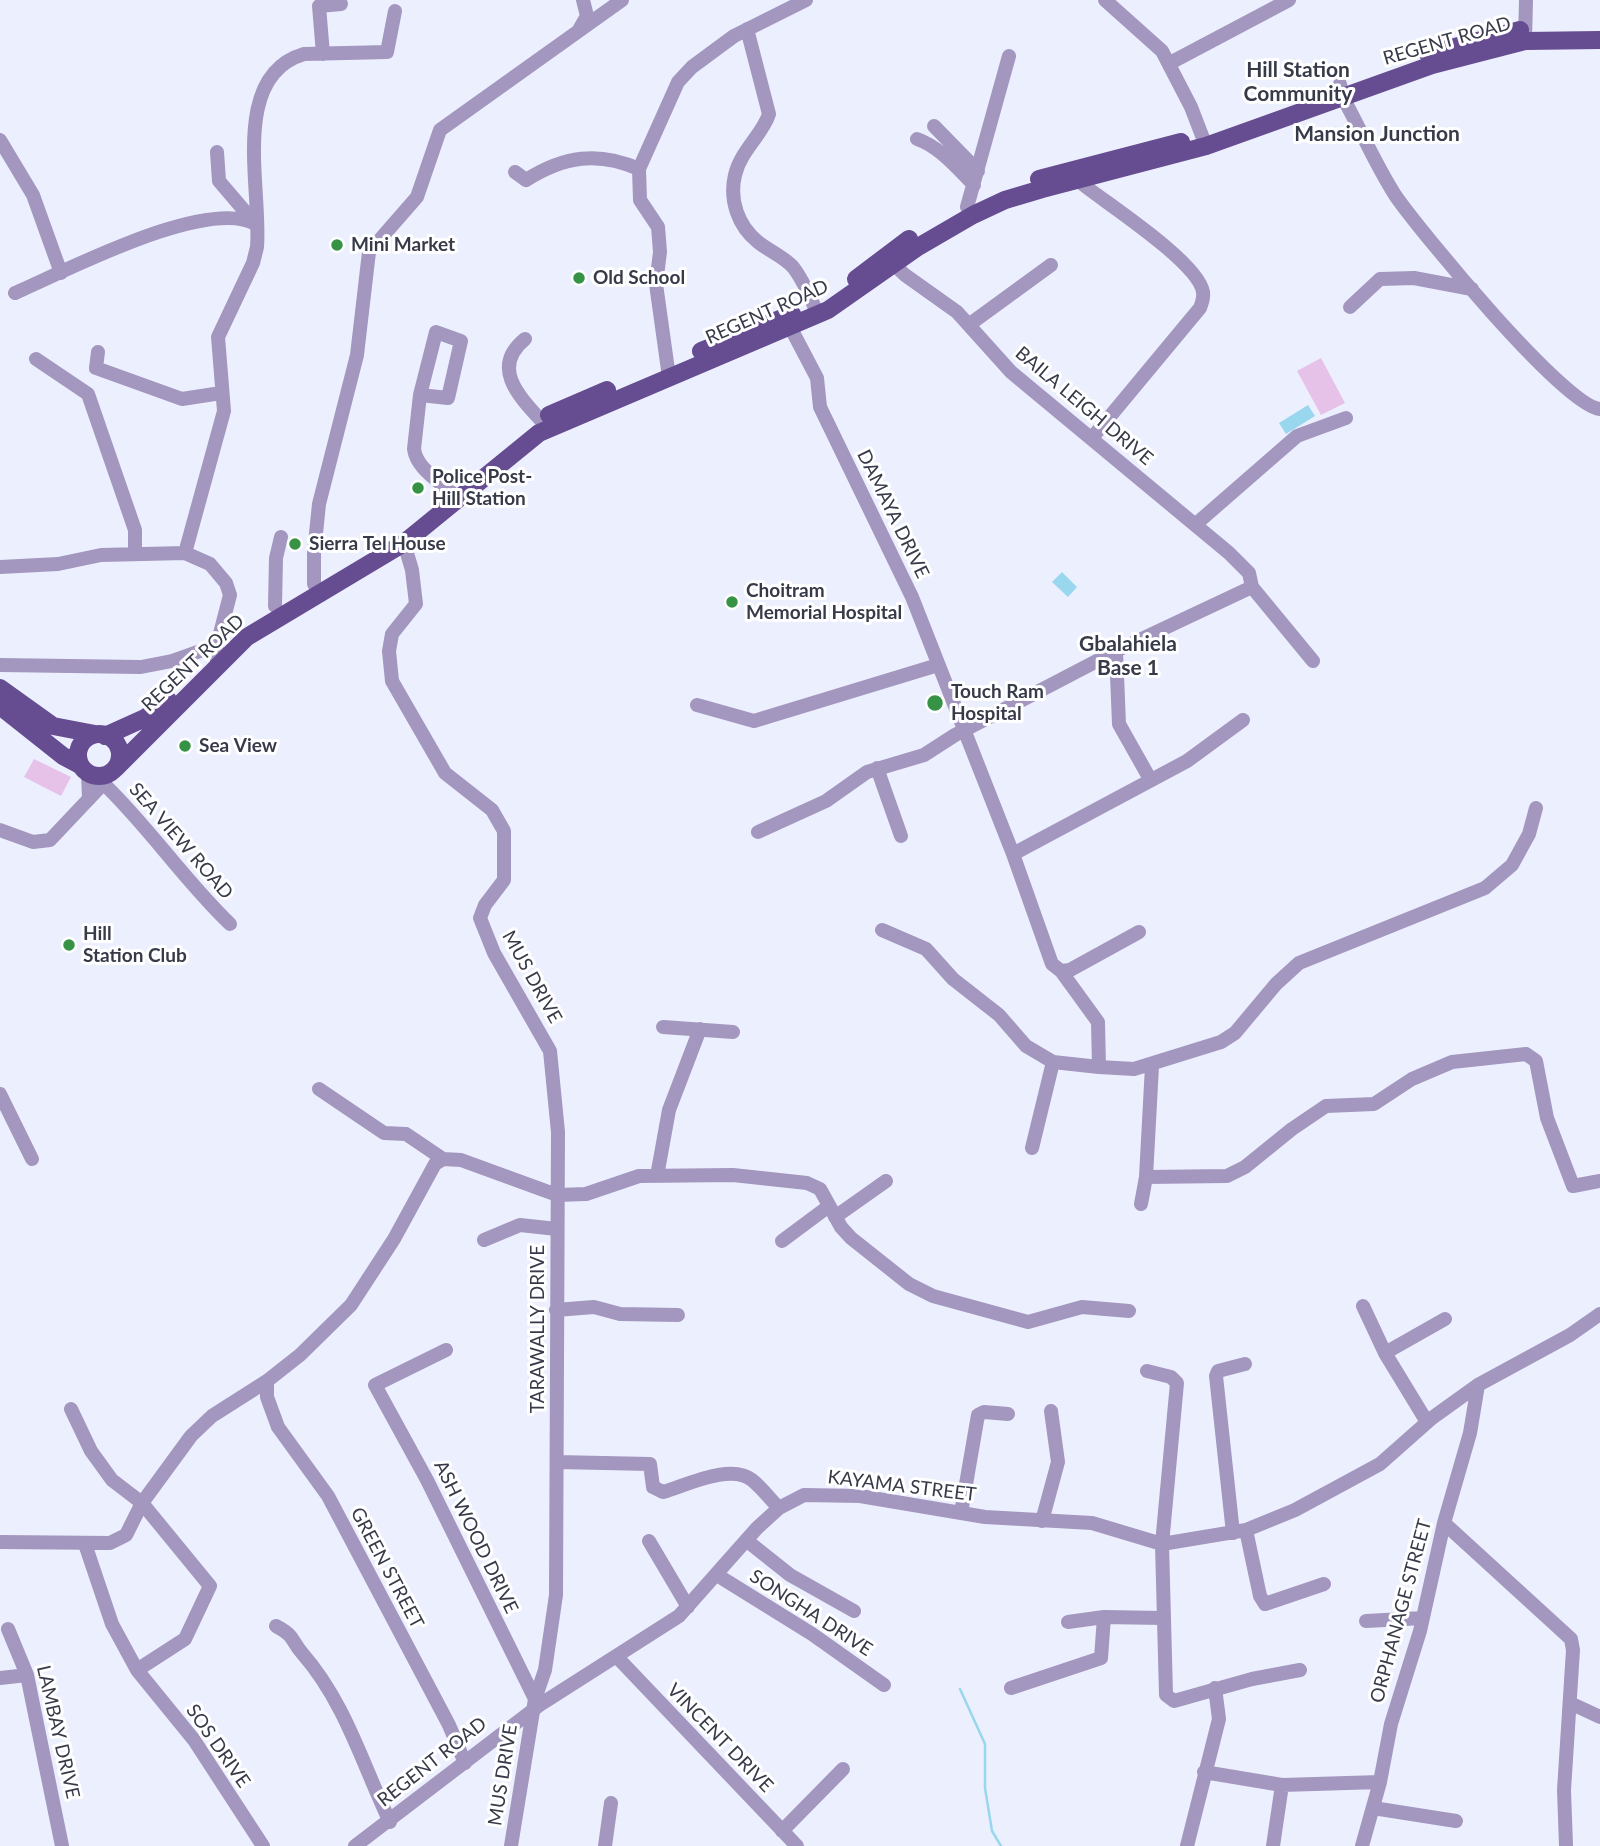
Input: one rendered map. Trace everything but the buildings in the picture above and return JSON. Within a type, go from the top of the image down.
[{"type":"main road","name":"REGENT ROAD","points":[[1525,35],[1552,26],[1600,28]]},
{"type":"main road","name":"REGENT ROAD","points":[[890,261],[911,238],[1004,190],[1079,174],[1205,141],[1471,41],[1525,35],[1600,40]]},
{"type":"main road","name":"REGENT ROAD","points":[[101,735],[157,709],[217,653],[275,606],[399,534],[544,424],[816,310],[890,261],[945,230],[1005,200],[1079,174]]},
{"type":"main road","name":"REGENT ROAD","points":[[98,773],[217,653],[404,543],[454,494]]},
{"type":"main road","points":[[0,688],[53,726],[101,735],[119,748],[98,773]]},
{"type":"main road","points":[[0,706],[63,756],[98,773]]},
{"type":"main road","points":[[98,773],[80,749],[84,742],[101,735]]},
{"type":"street","points":[[578,33],[587,16],[583,0]]},
{"type":"street","points":[[314,584],[319,505],[357,355],[369,252],[417,197],[440,130],[622,0]]},
{"type":"street","points":[[667,371],[656,284],[660,252],[658,228],[640,200],[639,169],[678,82],[712,50],[747,29],[776,5],[806,0]]},
{"type":"street","points":[[1105,0],[1153,42],[1170,63],[1205,141]]},
{"type":"street","points":[[1170,63],[1289,0]]},
{"type":"street","points":[[1525,35],[1527,0]]},
{"type":"street","points":[[323,54],[320,6],[341,4]]},
{"type":"street","points":[[185,553],[224,411],[218,337],[253,263],[256,223],[254,127],[262,91],[291,58],[387,52],[395,11]]},
{"type":"street","points":[[747,29],[769,114],[746,148],[736,172],[732,191],[735,210],[744,228],[757,242],[792,266],[816,310]]},
{"type":"street","points":[[967,207],[1009,56]]},
{"type":"street","points":[[1341,90],[1396,195],[1472,289],[1577,399],[1600,409]]},
{"type":"street","points":[[934,125],[976,178]]},
{"type":"street","points":[[917,139],[927,143],[976,178]]},
{"type":"street","points":[[0,141],[33,195],[61,273]]},
{"type":"street","points":[[217,152],[219,181],[256,223]]},
{"type":"street","points":[[515,172],[526,180],[555,166],[609,157],[639,169]]},
{"type":"street","points":[[1079,174],[1182,261],[1198,279],[1203,291],[1200,308],[1092,438]]},
{"type":"street","points":[[15,293],[160,230],[217,220],[256,223]]},
{"type":"street","name":"BAILA LEIGH DRIVE","points":[[890,261],[970,324],[1011,372],[1196,524],[1249,573],[1252,587],[1313,661]]},
{"type":"street","points":[[970,324],[1051,265]]},
{"type":"street","points":[[1350,307],[1380,279],[1431,279],[1472,289]]},
{"type":"street","name":"DAMAYA DRIVE","points":[[788,323],[817,378],[820,407],[907,587],[962,732],[1013,854],[1052,964],[1061,971],[1098,1021],[1099,1067]]},
{"type":"street","points":[[420,395],[447,398],[461,341],[436,332],[420,395],[415,457],[454,494]]},
{"type":"street","points":[[525,339],[511,354],[509,369],[517,393],[544,424]]},
{"type":"street","points":[[98,352],[96,368],[182,400],[221,393]]},
{"type":"street","points":[[36,359],[88,394],[135,530],[135,554]]},
{"type":"street","points":[[1196,524],[1297,436],[1346,418]]},
{"type":"street","points":[[275,606],[276,558],[281,537]]},
{"type":"street","name":"MUS DRIVE","points":[[404,543],[412,570],[416,604],[392,634],[389,651],[391,681],[446,773],[492,810],[504,831],[504,880],[485,905],[480,918],[494,953],[550,1051],[558,1132],[557,1195]]},
{"type":"street","points":[[0,567],[58,564],[101,555],[185,553],[210,564],[226,583],[230,595],[217,653],[141,667],[0,665]]},
{"type":"street","points":[[758,832],[826,801],[877,768],[924,755],[962,732],[1116,652],[1252,587]]},
{"type":"street","points":[[1116,652],[1119,724],[1150,779]]},
{"type":"street","points":[[697,705],[754,721],[938,665]]},
{"type":"street","points":[[1013,854],[1187,761],[1243,720]]},
{"type":"street","points":[[877,768],[901,836]]},
{"type":"street","points":[[0,830],[33,842],[50,840],[89,799],[98,773]]},
{"type":"street","name":"SEA VIEW ROAD","points":[[98,773],[193,888],[230,924]]},
{"type":"street","points":[[882,930],[926,949],[953,979],[999,1015],[1017,1039],[1053,1062],[1134,1069],[1152,1066],[1222,1042],[1238,1030],[1276,984],[1299,963],[1485,888],[1512,865],[1529,834],[1536,808]]},
{"type":"street","points":[[1061,971],[1070,970],[1139,932]]},
{"type":"street","points":[[663,1027],[733,1032]]},
{"type":"street","points":[[657,1176],[669,1110],[700,1029]]},
{"type":"street","points":[[1146,1177],[1227,1176],[1245,1167],[1326,1106],[1374,1104],[1412,1079],[1452,1062],[1526,1054],[1536,1061],[1547,1118],[1573,1186],[1600,1181]]},
{"type":"street","points":[[1032,1148],[1053,1062]]},
{"type":"street","points":[[1141,1204],[1146,1177],[1152,1066]]},
{"type":"street","points":[[319,1089],[384,1133],[407,1134],[443,1159],[461,1160],[557,1195],[586,1194],[639,1176],[733,1175],[800,1182],[820,1189],[841,1227],[865,1250],[909,1284],[933,1296],[1028,1322],[1082,1307],[1129,1311]]},
{"type":"street","points":[[0,1094],[6,1124],[32,1159]]},
{"type":"street","points":[[0,1542],[110,1543],[126,1535],[142,1503],[191,1436],[212,1416],[267,1389],[351,1304],[394,1239],[428,1172],[443,1159]]},
{"type":"street","points":[[782,1241],[886,1181]]},
{"type":"street","name":"TARAWALLY DRIVE","points":[[534,1704],[545,1670],[556,1595],[557,1195]]},
{"type":"street","points":[[484,1240],[520,1225],[557,1229]]},
{"type":"street","points":[[1363,1306],[1385,1353],[1427,1422]]},
{"type":"street","points":[[556,1310],[594,1307],[620,1314],[678,1315]]},
{"type":"street","points":[[1162,1544],[1239,1532],[1295,1510],[1380,1464],[1427,1422],[1478,1385],[1570,1335],[1600,1314]]},
{"type":"street","points":[[1385,1353],[1445,1319]]},
{"type":"street","name":"ASH WOOD DRIVE","points":[[446,1350],[375,1385],[427,1480],[534,1704]]},
{"type":"street","points":[[1245,1364],[1218,1371],[1216,1376],[1239,1532],[1260,1597],[1265,1604],[1324,1584]]},
{"type":"street","points":[[1147,1371],[1171,1377],[1177,1383],[1175,1432],[1162,1544],[1165,1682],[1168,1698],[1174,1701],[1215,1688],[1300,1670]]},
{"type":"street","name":"ORPHANAGE STREET","points":[[1362,1846],[1380,1782],[1391,1724],[1423,1618],[1444,1523],[1471,1433],[1478,1385]]},
{"type":"street","name":"GREEN STREET","points":[[267,1389],[284,1437],[333,1505],[449,1724],[465,1763]]},
{"type":"street","points":[[71,1409],[91,1451],[112,1480],[142,1503],[210,1586],[185,1639],[137,1670]]},
{"type":"street","points":[[1042,1521],[1058,1462],[1051,1411]]},
{"type":"street","points":[[961,1513],[978,1415],[984,1412],[1008,1414]]},
{"type":"street","points":[[557,1462],[650,1464],[653,1487],[663,1492],[721,1474],[741,1473],[752,1480],[779,1508]]},
{"type":"street","name":"KAYAMA STREET","points":[[534,1704],[684,1612],[746,1540],[779,1508],[804,1495],[860,1496],[961,1513],[1100,1524],[1162,1544]]},
{"type":"street","points":[[1444,1523],[1571,1639],[1573,1650],[1564,1790],[1566,1846]]},
{"type":"street","points":[[746,1540],[790,1576],[855,1611]]},
{"type":"street","points":[[649,1541],[684,1612]]},
{"type":"street","name":"SOS DRIVE","points":[[85,1544],[112,1624],[137,1670],[194,1740],[263,1846]]},
{"type":"street","name":"SONGHA DRIVE","points":[[717,1575],[812,1633],[884,1685]]},
{"type":"street","points":[[1068,1622],[1104,1616],[1163,1618]]},
{"type":"street","points":[[1011,1688],[1101,1658],[1104,1616]]},
{"type":"street","points":[[1366,1621],[1423,1618]]},
{"type":"street","points":[[276,1626],[294,1636],[299,1650],[333,1692],[390,1822]]},
{"type":"street","name":"LAMBAY DRIVE","points":[[8,1629],[27,1675],[62,1846]]},
{"type":"street","name":"VINCENT DRIVE","points":[[616,1656],[797,1846]]},
{"type":"street","points":[[0,1678],[27,1675]]},
{"type":"street","points":[[1187,1846],[1219,1719],[1215,1688]]},
{"type":"street","points":[[1570,1703],[1600,1717]]},
{"type":"street","name":"MUS DRIVE","points":[[514,1846],[534,1704]]},
{"type":"street","name":"REGENT ROAD","points":[[355,1846],[465,1763],[534,1704]]},
{"type":"street","points":[[782,1831],[843,1769]]},
{"type":"street","points":[[1204,1772],[1282,1786],[1380,1782]]},
{"type":"street","points":[[1273,1846],[1282,1786]]},
{"type":"street","points":[[605,1846],[611,1803]]},
{"type":"street","points":[[1373,1808],[1456,1821]]},
{"type":"shaded area","points":[[1321,358],[1345,403],[1321,415],[1297,371]]},
{"type":"shaded area","points":[[34,759],[71,777],[61,796],[24,777]]},
{"type":"water","points":[[1308,405],[1315,416],[1286,434],[1279,423]]},
{"type":"water","points":[[1062,572],[1077,587],[1068,597],[1052,582]]},
{"type":"waterway","points":[[960,1689],[985,1744],[985,1788],[992,1831],[1001,1846]]},
{"type":"place","name":"Mini Market","points":[[337,245]]},
{"type":"place","name":"Old School","points":[[579,278]]},
{"type":"place","name":"Police Post- Hill Station","points":[[418,488]]},
{"type":"place","name":"Sierra Tel House","points":[[295,544]]},
{"type":"place","name":"Choitram Memorial Hospital","points":[[732,602]]},
{"type":"place","name":"Touch Ram Hospital","points":[[935,703]]},
{"type":"place","name":"Sea View","points":[[185,746]]},
{"type":"place","name":"Hill Station Club","points":[[69,945]]},
{"type":"district","name":"Hill Station Community","points":[[1298,82]]},
{"type":"district","name":"Mansion Junction","points":[[1377,134]]},
{"type":"district","name":"Gbalahiela Base 1","points":[[1128,656]]}]
